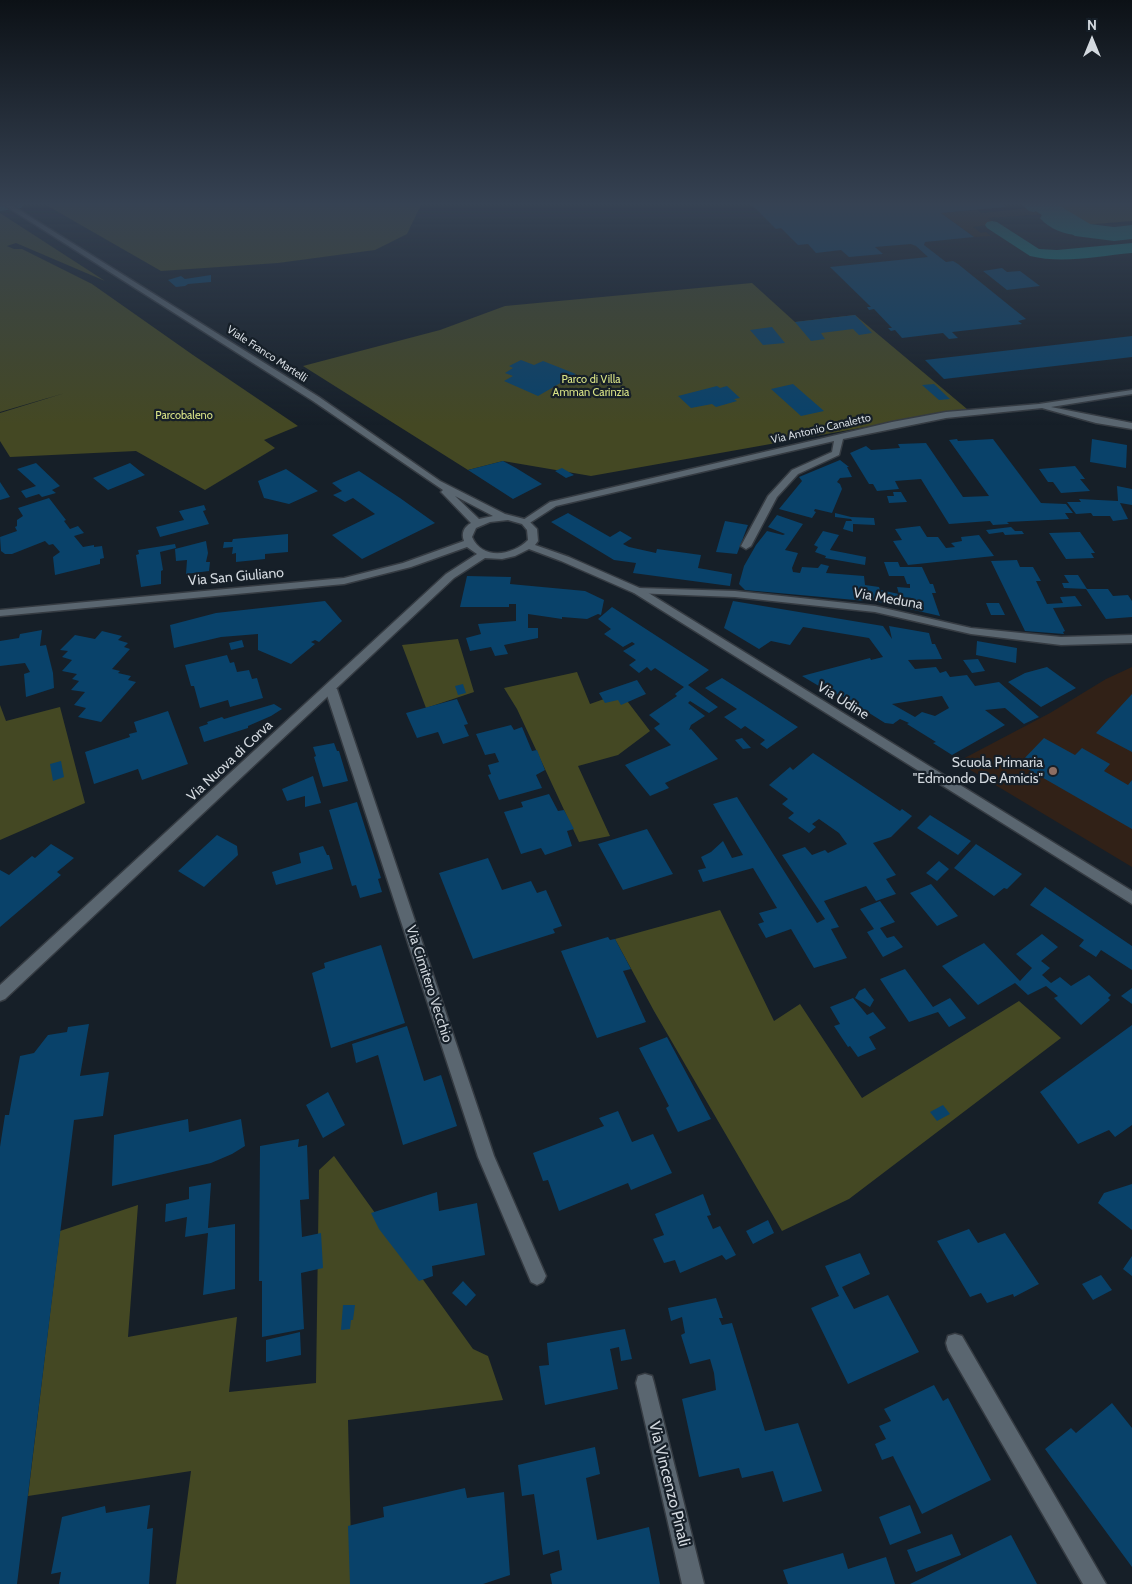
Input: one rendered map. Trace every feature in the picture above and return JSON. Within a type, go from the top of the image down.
[{"type":"main road","name":"Viale Franco Martelli","points":[[122,277],[316,399],[437,483],[503,517]]},
{"type":"main road","name":"Via Antonio Canaletto","points":[[524,522],[553,504],[839,437],[946,415],[1039,406],[1132,392]]},
{"type":"main road","points":[[1039,406],[1096,420],[1132,426]]},
{"type":"main road","points":[[746,546],[773,496],[795,472],[836,453],[839,437]]},
{"type":"main road","name":"Viale Franco Martelli","points":[[437,483],[477,523]]},
{"type":"main road","points":[[503,517],[524,522],[534,533],[533,541],[529,546],[511,554],[500,556],[484,554],[476,550],[469,543],[468,531],[484,520],[503,517]]},
{"type":"main road","name":"Via San Giuliano","points":[[0,613],[344,581],[407,565],[469,543]]},
{"type":"main road","name":"Via Udine","points":[[529,546],[565,559],[638,591],[1132,898]]},
{"type":"main road","name":"Via Nuova di Corva","points":[[0,994],[450,576],[484,554]]},
{"type":"main road","name":"Via Meduna","points":[[638,591],[735,594],[875,610],[971,631],[1061,641],[1132,639]]},
{"type":"main road","name":"Via Cimitero Vecchio","points":[[330,689],[486,1157],[537,1276]]},
{"type":"main road","points":[[955,1344],[1095,1584]]},
{"type":"main road","name":"Via Vincenzo Pinali","points":[[645,1383],[693,1584]]},
{"type":"shaded area","name":"Scuola Primaria \"Edmondo De Amicis\"","points":[[1132,667],[1132,867],[957,762],[1050,713],[1106,679]]},
{"type":"green space","name":"Parcobaleno","points":[[0,277],[78,277],[92,284],[298,426],[264,440],[275,448],[205,490],[136,451],[10,457],[0,441],[0,413],[65,393],[0,412]]},
{"type":"green space","name":"Parco di Villa Amman Carinzia","points":[[752,283],[795,322],[855,315],[967,409],[591,476],[503,461],[468,470],[303,366],[440,330],[505,306]]},
{"type":"green space","points":[[458,639],[474,692],[426,708],[402,645]]},
{"type":"green space","points":[[577,672],[590,704],[621,693],[650,731],[618,755],[578,766],[610,836],[579,842],[517,709],[504,688]]},
{"type":"green space","points":[[0,705],[6,721],[60,707],[85,803],[0,840]]},
{"type":"green space","points":[[720,910],[774,1021],[800,1004],[862,1098],[1019,1001],[1061,1038],[849,1199],[782,1231],[654,1011],[615,939]]},
{"type":"green space","points":[[334,1156],[473,1349],[488,1356],[503,1400],[348,1420],[352,1584],[176,1584],[191,1471],[28,1496],[60,1231],[138,1205],[128,1337],[237,1317],[229,1392],[316,1383],[319,1170]]},
{"type":"building","points":[[178,277],[185,279],[211,277],[211,282],[176,287],[168,280]]},
{"type":"building","points":[[840,277],[974,277],[1026,319],[1018,321],[1022,324],[952,332],[958,338],[949,339],[943,333],[902,338],[895,330],[891,331],[888,328],[892,328],[874,309],[869,310],[867,307],[871,307]]},
{"type":"building","points":[[990,277],[1028,277],[1040,286],[1007,290]]},
{"type":"building","points":[[855,315],[872,333],[859,335],[853,329],[821,333],[825,339],[811,341],[795,322]]},
{"type":"building","points":[[772,327],[785,343],[763,345],[750,330]]},
{"type":"building","points":[[1132,336],[1132,357],[944,379],[925,360]]},
{"type":"building","points":[[521,360],[534,365],[543,361],[576,374],[538,396],[504,381],[513,376],[505,373],[513,368],[509,366]]},
{"type":"building","points":[[793,384],[824,411],[801,416],[771,389]]},
{"type":"building","points":[[934,384],[950,399],[939,400],[922,385]]},
{"type":"building","points":[[717,386],[720,388],[727,386],[740,398],[734,399],[737,401],[716,407],[712,404],[691,408],[678,396]]},
{"type":"building","points":[[957,439],[958,441],[993,439],[1041,503],[1066,504],[1073,513],[1065,513],[1069,519],[1007,522],[1009,524],[993,525],[990,521],[949,524],[921,479],[895,481],[899,489],[877,491],[873,484],[869,484],[850,453],[866,446],[871,450],[900,448],[898,444],[926,443],[963,497],[989,496],[949,440]]},
{"type":"building","points":[[1092,439],[1127,445],[1126,468],[1090,462]]},
{"type":"building","points":[[840,460],[849,467],[847,467],[852,477],[840,478],[837,482],[842,489],[832,513],[815,509],[814,511],[816,512],[812,518],[779,509],[802,481],[799,477]]},
{"type":"building","points":[[503,461],[542,484],[513,499],[468,470]]},
{"type":"building","points":[[36,463],[60,486],[52,490],[56,493],[42,497],[39,494],[26,498],[21,491],[36,486],[17,469]]},
{"type":"building","points":[[130,463],[145,475],[108,490],[93,478]]},
{"type":"building","points":[[1075,466],[1085,479],[1080,479],[1090,491],[1061,493],[1053,482],[1048,482],[1039,469]]},
{"type":"building","points":[[562,468],[574,475],[566,478],[555,471]]},
{"type":"building","points":[[286,469],[318,491],[289,504],[264,498],[258,481]]},
{"type":"building","points":[[359,471],[435,523],[362,559],[332,535],[375,514],[353,498],[345,502],[333,495],[342,491],[332,483]]},
{"type":"building","points":[[0,482],[10,497],[0,500]]},
{"type":"building","points":[[1117,486],[1132,489],[1132,505],[1120,503],[1128,519],[1113,521],[1110,516],[1093,516],[1091,513],[1076,514],[1067,502],[1081,502],[1079,499],[1118,501]]},
{"type":"building","points":[[893,492],[901,492],[907,502],[889,503],[887,496],[894,496]]},
{"type":"building","points":[[49,498],[66,520],[64,521],[70,529],[78,526],[84,533],[74,536],[83,547],[102,546],[104,558],[100,559],[100,564],[55,575],[53,557],[60,552],[53,544],[49,545],[45,541],[12,554],[5,554],[1,551],[0,537],[17,531],[15,527],[17,526],[17,520],[23,516],[18,508]]},
{"type":"building","points":[[204,505],[206,510],[203,511],[209,524],[160,537],[156,527],[184,520],[179,511]]},
{"type":"building","points":[[568,513],[610,537],[620,531],[632,538],[623,544],[629,547],[656,553],[657,549],[701,555],[698,568],[732,574],[730,586],[633,573],[636,563],[614,560],[551,522]]},
{"type":"building","points":[[835,513],[851,517],[874,518],[875,525],[853,524],[853,532],[843,529],[846,521],[852,521],[851,519],[835,517]]},
{"type":"building","points":[[777,515],[803,524],[785,550],[798,553],[792,568],[793,572],[800,573],[802,567],[818,568],[821,564],[829,566],[826,573],[864,576],[865,585],[879,587],[880,590],[899,594],[897,587],[910,588],[910,584],[907,584],[904,576],[889,576],[884,562],[898,562],[900,567],[922,567],[930,584],[933,584],[936,593],[932,593],[940,616],[866,599],[866,601],[745,590],[739,584],[744,566],[756,545],[767,531],[785,534],[768,527]]},
{"type":"building","points":[[725,521],[748,525],[737,554],[716,552]]},
{"type":"building","points":[[920,526],[927,537],[938,537],[946,548],[955,547],[951,543],[962,541],[961,537],[979,535],[994,556],[908,565],[893,541],[902,540],[895,529]]},
{"type":"building","points":[[1011,527],[1015,531],[1022,531],[1024,534],[1005,535],[1003,532],[989,534],[986,530]]},
{"type":"building","points":[[823,531],[839,535],[830,550],[866,557],[865,565],[825,558],[826,556],[815,552],[818,547],[814,545]]},
{"type":"building","points":[[1080,532],[1095,553],[1091,553],[1094,558],[1066,559],[1049,533]]},
{"type":"building","points":[[288,534],[288,552],[265,554],[265,559],[236,562],[236,553],[232,554],[233,547],[223,548],[224,542],[232,542],[233,539]]},
{"type":"building","points":[[206,541],[208,553],[206,562],[210,562],[209,571],[186,574],[187,560],[176,561],[175,549]]},
{"type":"building","points":[[175,544],[176,548],[160,552],[163,570],[161,571],[161,584],[141,587],[136,555],[139,554],[138,550]]},
{"type":"building","points":[[1017,560],[1020,567],[1033,567],[1041,581],[1036,581],[1047,604],[1063,603],[1060,597],[1075,596],[1082,606],[1053,608],[1065,631],[1063,632],[1064,634],[1025,631],[991,561]]},
{"type":"building","points":[[1064,575],[1078,575],[1087,589],[1064,588],[1062,583],[1069,583]]},
{"type":"building","points":[[467,576],[511,577],[510,584],[585,591],[604,600],[601,615],[598,614],[587,619],[562,617],[562,619],[528,614],[528,628],[538,628],[538,638],[504,645],[508,654],[495,656],[491,647],[470,651],[466,638],[481,634],[478,624],[516,621],[516,604],[509,604],[509,607],[460,607]]},
{"type":"building","points":[[1086,589],[1108,589],[1113,596],[1128,595],[1132,601],[1132,617],[1106,619]]},
{"type":"building","points":[[325,601],[342,621],[319,642],[315,640],[311,642],[315,644],[291,664],[258,650],[258,634],[221,637],[174,648],[170,625],[216,613]]},
{"type":"building","points":[[733,601],[883,626],[892,639],[889,626],[929,633],[932,644],[935,644],[942,659],[908,660],[915,669],[936,667],[940,673],[946,671],[950,677],[967,675],[975,686],[999,682],[1039,717],[1024,724],[1005,708],[985,710],[1005,725],[952,755],[933,743],[936,742],[907,724],[909,723],[900,719],[893,724],[885,723],[839,694],[834,695],[802,676],[870,658],[871,660],[883,657],[869,638],[803,627],[790,645],[771,641],[759,649],[724,628]],"holes":[[[942,696],[949,708],[935,716],[922,712],[915,717],[892,704]]]},
{"type":"building","points":[[986,603],[999,603],[1005,615],[991,615]]},
{"type":"building","points":[[612,607],[709,670],[688,685],[718,707],[709,713],[690,701],[688,703],[705,716],[691,725],[689,730],[691,729],[718,759],[665,783],[669,788],[650,796],[625,765],[671,745],[654,728],[660,724],[649,715],[677,696],[675,694],[684,687],[655,668],[651,671],[647,667],[639,673],[629,665],[636,660],[623,651],[635,644],[632,642],[623,647],[604,634],[611,629],[598,619]]},
{"type":"building","points":[[42,630],[40,646],[46,645],[53,673],[54,688],[26,697],[24,674],[30,672],[25,663],[0,666],[0,641],[19,638],[20,634]]},
{"type":"building","points":[[102,631],[122,636],[118,640],[128,643],[124,647],[130,649],[112,669],[120,671],[118,673],[131,676],[128,680],[136,682],[101,722],[78,717],[86,708],[74,705],[85,692],[71,690],[79,681],[72,679],[77,674],[62,671],[72,660],[62,657],[68,651],[60,650],[75,635],[95,639]]},
{"type":"building","points":[[242,640],[244,647],[231,650],[229,643]]},
{"type":"building","points":[[977,641],[1017,648],[1016,663],[976,655]]},
{"type":"building","points":[[227,655],[230,663],[234,662],[237,672],[249,670],[252,679],[257,678],[263,698],[230,707],[228,700],[200,708],[194,686],[191,686],[185,665]]},
{"type":"building","points":[[978,659],[985,671],[972,673],[963,660]]},
{"type":"building","points":[[1047,667],[1076,688],[1041,707],[1008,682],[1025,673]]},
{"type":"building","points":[[722,678],[798,727],[767,749],[760,744],[765,740],[745,726],[741,729],[724,717],[737,709],[705,688]]},
{"type":"building","points":[[637,680],[646,694],[621,705],[618,700],[605,703],[599,693]]},
{"type":"building","points":[[463,684],[466,693],[458,695],[455,686]]},
{"type":"building","points":[[1132,694],[1132,752],[1096,733]]},
{"type":"building","points":[[457,699],[468,724],[464,725],[469,736],[443,744],[438,732],[417,738],[406,713]]},
{"type":"building","points":[[274,704],[282,709],[248,726],[248,728],[204,742],[199,727],[208,724],[207,722],[222,717],[224,719]]},
{"type":"building","points":[[168,711],[188,764],[142,780],[138,769],[94,784],[85,752],[130,737],[129,734],[137,732],[134,722]]},
{"type":"building","points":[[511,725],[514,730],[522,727],[532,751],[537,750],[545,770],[536,775],[542,788],[499,800],[488,775],[491,774],[488,765],[499,762],[495,753],[485,755],[476,734]]},
{"type":"building","points":[[742,738],[751,748],[743,749],[735,740]]},
{"type":"building","points":[[1044,738],[1075,755],[1082,748],[1110,764],[1104,771],[1128,785],[1132,780],[1132,829],[1019,764]]},
{"type":"building","points":[[334,743],[337,751],[339,751],[348,781],[323,787],[313,747]]},
{"type":"building","points":[[813,753],[900,811],[902,809],[912,816],[891,837],[873,843],[896,875],[886,879],[896,894],[876,901],[866,886],[824,901],[839,927],[831,929],[847,958],[814,968],[791,929],[766,938],[758,924],[764,922],[759,913],[777,908],[753,868],[703,882],[698,870],[706,868],[701,857],[711,852],[723,841],[732,858],[743,855],[713,804],[737,797],[817,923],[825,919],[782,855],[805,847],[812,855],[825,850],[828,853],[847,844],[839,833],[819,819],[812,824],[816,827],[809,833],[788,818],[794,813],[782,804],[788,799],[769,785],[790,767],[793,770]]},
{"type":"building","points":[[61,761],[64,777],[53,781],[50,764]]},
{"type":"building","points":[[313,776],[321,803],[305,807],[305,796],[287,801],[282,789]]},
{"type":"building","points":[[549,794],[558,811],[564,810],[574,829],[567,831],[572,846],[545,855],[541,848],[521,854],[504,812],[523,807],[521,802]]},
{"type":"building","points":[[357,802],[381,878],[378,879],[382,892],[360,898],[356,885],[352,886],[329,810]]},
{"type":"building","points":[[930,815],[971,841],[958,855],[917,828]]},
{"type":"building","points":[[647,829],[673,874],[623,890],[598,844]]},
{"type":"building","points":[[217,835],[237,846],[238,855],[204,887],[178,871]]},
{"type":"building","points":[[51,844],[74,858],[57,872],[61,875],[0,927],[0,870],[9,875],[32,856],[35,858]]},
{"type":"building","points":[[976,844],[1022,874],[1007,889],[1004,888],[994,896],[954,868]]},
{"type":"building","points":[[323,846],[327,855],[329,855],[333,869],[276,885],[272,872],[301,863],[299,853]]},
{"type":"building","points":[[488,858],[502,890],[531,881],[537,893],[546,890],[562,926],[553,929],[555,933],[473,959],[439,873]]},
{"type":"building","points":[[939,861],[949,869],[937,881],[926,873]]},
{"type":"building","points":[[931,884],[958,916],[937,926],[910,893]]},
{"type":"building","points":[[1045,887],[1132,946],[1132,970],[1101,950],[1096,957],[1079,946],[1084,940],[1030,905]]},
{"type":"building","points":[[880,901],[895,922],[880,928],[887,938],[894,936],[903,947],[883,957],[867,932],[874,929],[860,909]]},
{"type":"building","points":[[1042,934],[1058,947],[1041,961],[1050,968],[1042,975],[1051,983],[1060,977],[1071,986],[1089,975],[1111,995],[1108,998],[1110,1000],[1081,1025],[1054,998],[1058,996],[1046,986],[1028,995],[1015,983],[978,1005],[942,966],[984,943],[1020,981],[1032,968],[1016,954]]},
{"type":"building","points":[[608,937],[610,940],[615,939],[631,969],[623,971],[646,1022],[597,1038],[561,951]]},
{"type":"building","points":[[381,945],[405,1023],[331,1048],[312,973],[325,968],[324,963]]},
{"type":"building","points":[[905,969],[933,1007],[950,998],[966,1018],[949,1027],[938,1012],[909,1022],[880,979]]},
{"type":"building","points":[[865,988],[874,1000],[870,1007],[855,998],[859,991]]},
{"type":"building","points":[[1132,988],[1132,1004],[1121,996]]},
{"type":"building","points":[[853,998],[867,1015],[873,1012],[886,1028],[869,1037],[876,1049],[858,1057],[850,1046],[848,1047],[834,1026],[840,1024],[830,1007]]},
{"type":"building","points":[[89,1024],[80,1076],[109,1072],[103,1116],[74,1120],[17,1584],[0,1584],[0,1147],[5,1115],[9,1115],[20,1056],[34,1053],[48,1035],[67,1032],[68,1027]]},
{"type":"building","points":[[1132,1025],[1132,1125],[1115,1137],[1109,1130],[1078,1144],[1040,1092]]},
{"type":"building","points":[[407,1026],[424,1081],[441,1075],[457,1126],[403,1145],[378,1055],[356,1063],[352,1044]]},
{"type":"building","points":[[667,1037],[711,1119],[678,1132],[666,1108],[669,1106],[639,1048]]},
{"type":"building","points":[[328,1092],[345,1125],[323,1138],[306,1105]]},
{"type":"building","points":[[943,1105],[950,1114],[937,1121],[930,1112]]},
{"type":"building","points":[[618,1111],[632,1142],[653,1134],[672,1173],[631,1190],[628,1183],[559,1211],[548,1180],[543,1181],[533,1153],[604,1126],[599,1118]]},
{"type":"building","points":[[188,1119],[189,1132],[241,1119],[245,1146],[211,1163],[112,1186],[114,1135]]},
{"type":"building","points":[[299,1139],[298,1147],[307,1145],[309,1199],[300,1200],[302,1237],[321,1233],[323,1268],[301,1273],[304,1329],[262,1337],[262,1281],[259,1281],[260,1146]]},
{"type":"building","points":[[211,1183],[208,1228],[235,1224],[235,1289],[203,1295],[208,1233],[185,1237],[187,1217],[165,1222],[166,1204],[189,1199],[189,1187]]},
{"type":"building","points":[[1132,1184],[1132,1230],[1098,1203],[1104,1193]]},
{"type":"building","points":[[437,1192],[439,1211],[477,1203],[485,1255],[432,1266],[433,1276],[419,1281],[379,1229],[371,1213]]},
{"type":"building","points":[[703,1194],[711,1215],[707,1216],[713,1229],[720,1226],[736,1255],[726,1260],[722,1255],[680,1273],[675,1260],[664,1263],[653,1239],[664,1235],[655,1214]]},
{"type":"building","points":[[768,1220],[774,1233],[753,1244],[746,1231]]},
{"type":"building","points":[[969,1229],[978,1243],[1005,1233],[1039,1284],[1014,1297],[1013,1294],[987,1303],[981,1293],[970,1297],[937,1241]]},
{"type":"building","points":[[860,1253],[870,1274],[842,1287],[854,1309],[888,1295],[919,1352],[848,1384],[811,1308],[839,1296],[825,1266]]},
{"type":"building","points":[[1132,1256],[1132,1276],[1123,1269]]},
{"type":"building","points":[[1101,1275],[1112,1290],[1093,1300],[1082,1284]]},
{"type":"building","points":[[463,1281],[476,1295],[466,1306],[452,1293]]},
{"type":"building","points":[[716,1298],[723,1318],[719,1318],[722,1325],[732,1323],[765,1431],[798,1423],[822,1491],[783,1502],[773,1471],[742,1478],[739,1468],[699,1477],[682,1399],[716,1390],[714,1373],[710,1359],[690,1364],[681,1335],[685,1333],[682,1317],[671,1321],[668,1308]]},
{"type":"building","points":[[343,1305],[355,1305],[350,1329],[341,1330]]},
{"type":"building","points":[[625,1329],[632,1359],[621,1361],[619,1347],[610,1349],[618,1389],[545,1405],[539,1366],[549,1365],[547,1343]]},
{"type":"building","points":[[300,1332],[301,1355],[266,1362],[266,1340]]},
{"type":"building","points":[[934,1385],[943,1401],[948,1398],[991,1480],[922,1514],[893,1456],[882,1460],[875,1444],[886,1439],[879,1426],[891,1421],[884,1409]]},
{"type":"building","points":[[1112,1403],[1132,1428],[1132,1567],[1045,1449],[1071,1428],[1076,1433]]},
{"type":"building","points":[[595,1447],[600,1474],[586,1478],[597,1540],[649,1527],[660,1584],[552,1584],[550,1574],[562,1570],[559,1550],[543,1555],[534,1494],[522,1496],[518,1465]]},
{"type":"building","points":[[465,1488],[467,1498],[504,1492],[510,1575],[483,1584],[350,1584],[348,1526],[384,1517],[383,1507]]},
{"type":"building","points":[[150,1505],[147,1529],[153,1528],[149,1584],[59,1584],[61,1572],[51,1574],[62,1517],[105,1506],[106,1513]]},
{"type":"building","points":[[910,1505],[921,1533],[890,1545],[879,1517]]},
{"type":"building","points":[[952,1534],[961,1555],[916,1572],[907,1550]]},
{"type":"building","points":[[1011,1535],[1037,1584],[910,1584]]},
{"type":"building","points":[[843,1553],[848,1569],[886,1557],[895,1584],[788,1584],[783,1570]]},
{"type":"place","name":"Scuola Primaria \"Edmondo De Amicis\"","points":[[1053,771]]}]
